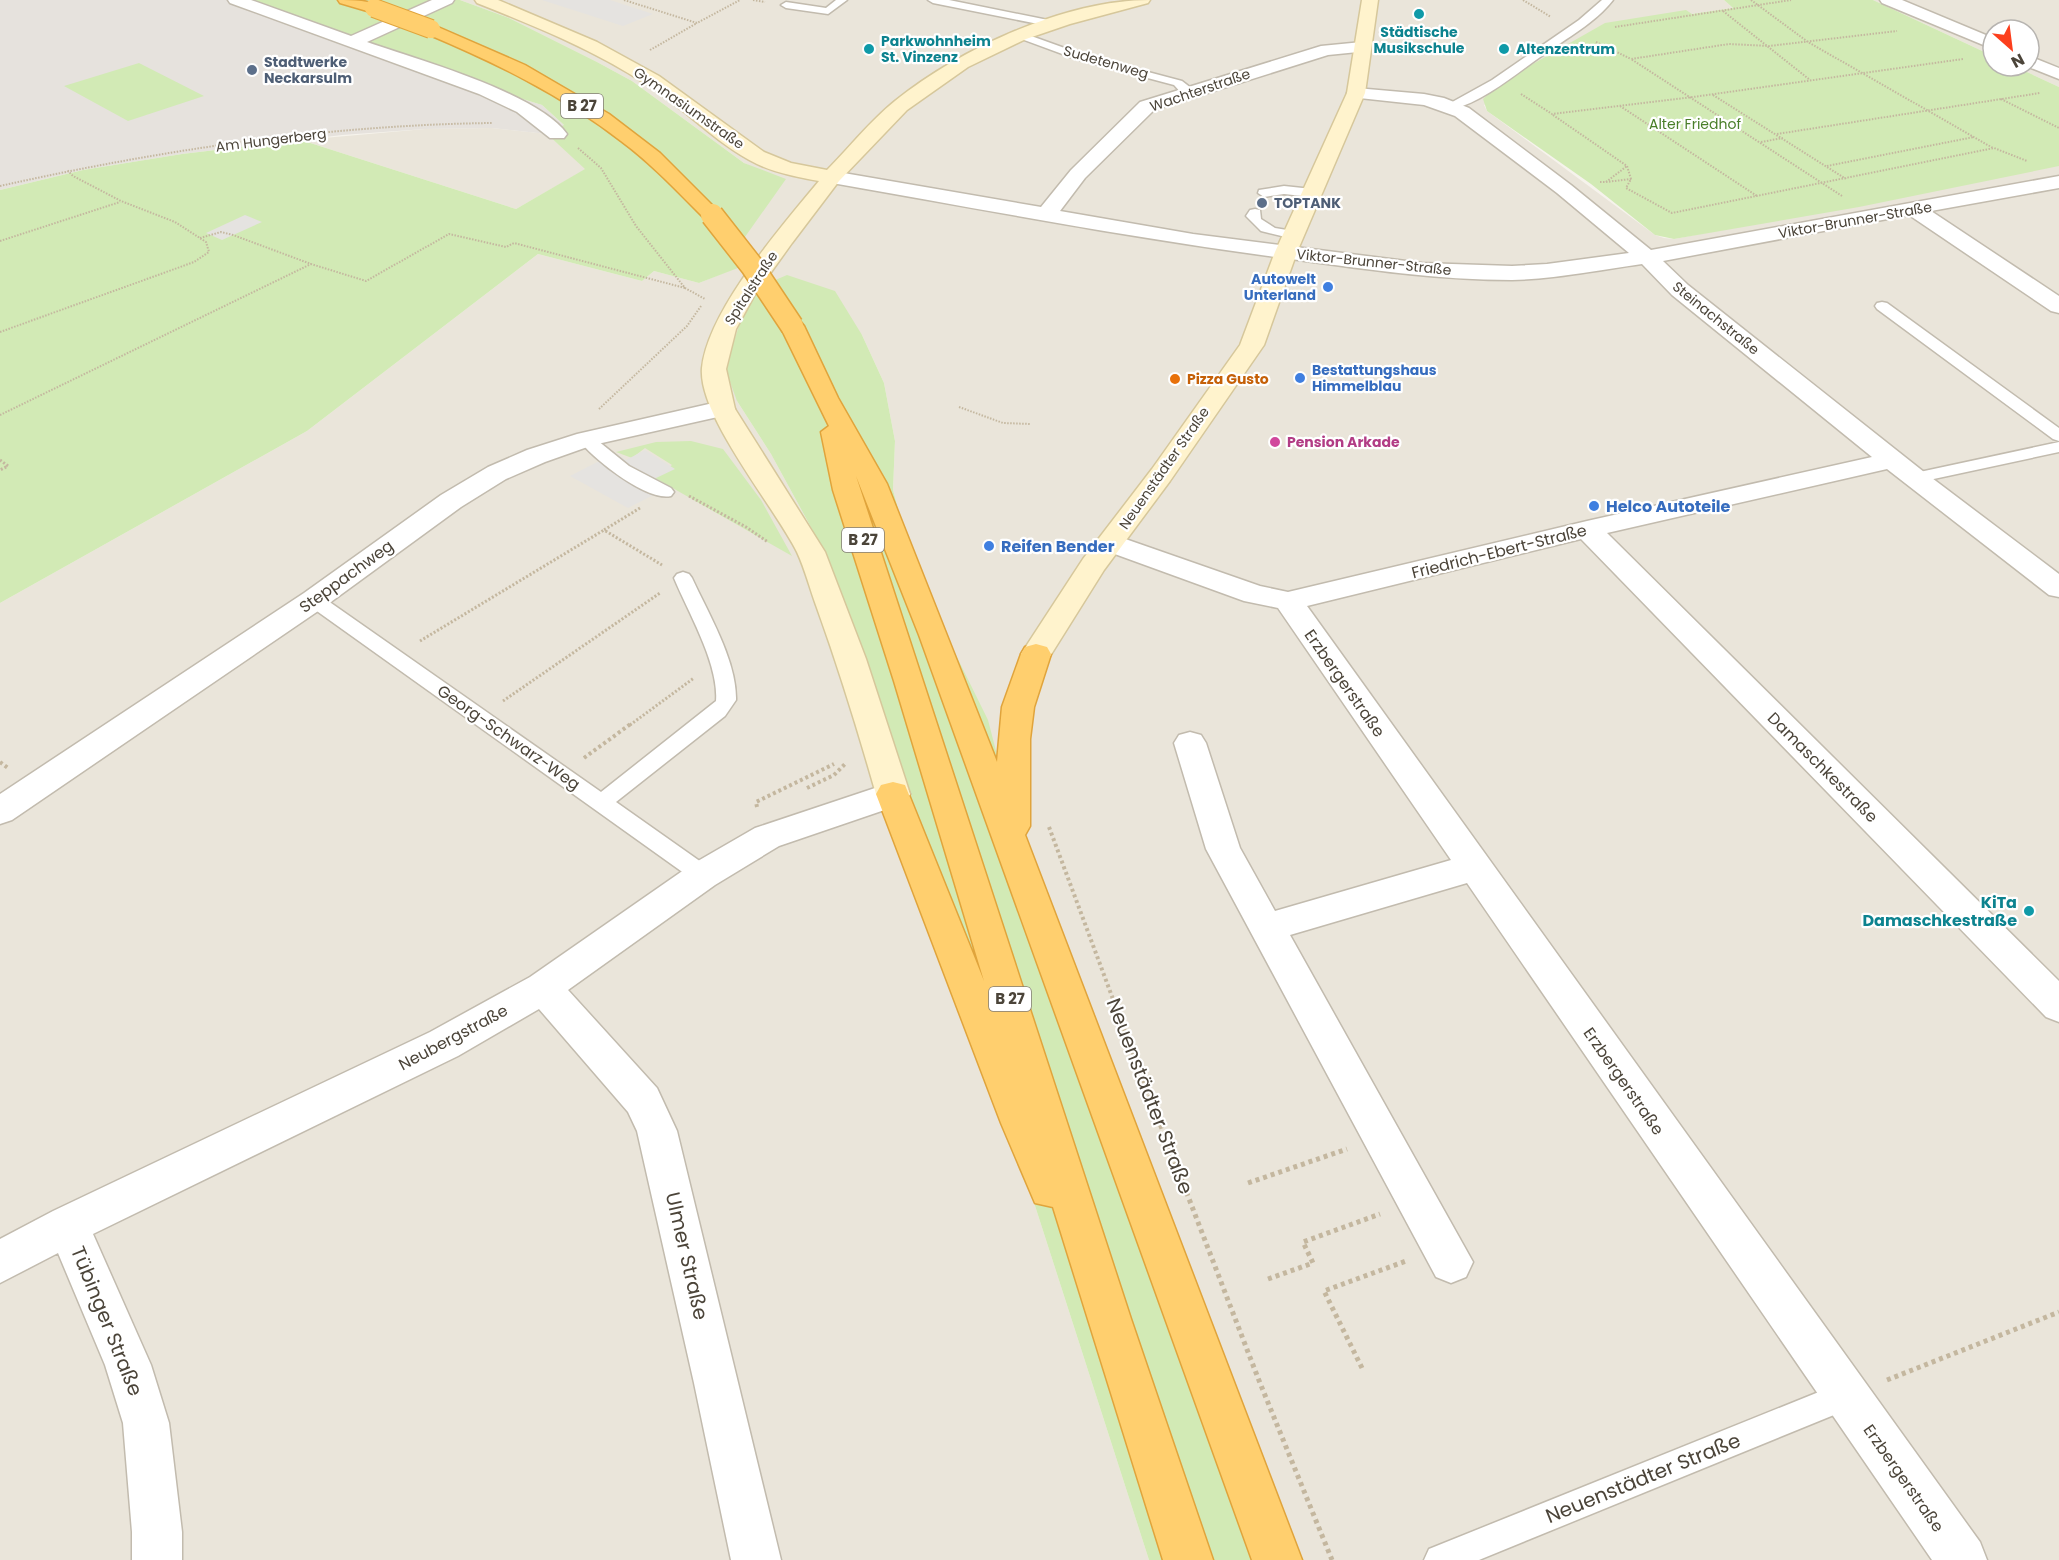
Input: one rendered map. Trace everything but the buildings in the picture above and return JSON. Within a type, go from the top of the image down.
[{"type":"highway","name":"B 27","points":[[346,0],[431,29],[509,64],[593,112],[652,157],[712,215],[752,266],[792,326],[826,398],[874,484],[968,721],[1013,849],[1277,1560]]},
{"type":"highway","name":"B 27","points":[[826,398],[846,490],[909,681],[1109,1319],[1188,1560]]},
{"type":"highway","points":[[1013,849],[1014,739],[1018,707],[1036,654]]},
{"type":"highway","points":[[893,794],[1021,1123],[1109,1319]]},
{"type":"main road","name":"Gymnasiumstraße","points":[[483,0],[618,59],[654,81],[758,156],[801,171],[832,177]]},
{"type":"main road","name":"Spitalstraße","points":[[893,794],[851,659],[810,552],[762,470],[722,409],[714,369],[724,329],[743,296],[784,238],[832,177],[900,106],[962,63],[1020,35],[1142,0]]},
{"type":"main road","name":"Neuenstädter Straße","points":[[1036,654],[1093,565],[1252,345],[1290,244],[1356,93],[1370,0]]},
{"type":"street","points":[[236,0],[485,90],[524,108],[551,129]]},
{"type":"street","points":[[352,42],[446,0]]},
{"type":"street","points":[[1888,0],[1981,39]]},
{"type":"street","name":"Wachterstraße","points":[[1045,216],[1078,174],[1138,114],[1156,103],[1316,53],[1362,46]]},
{"type":"street","points":[[2041,66],[2059,74]]},
{"type":"street","name":"Steinachstraße","points":[[1356,93],[1436,101],[1451,106],[1564,189],[1647,257],[1680,290],[1892,460],[2059,588]]},
{"type":"street","name":"Viktor-Brunner-Straße","points":[[832,177],[1045,216],[1193,240],[1290,244],[1422,270],[1512,273],[1557,270],[1647,257],[2059,182]]},
{"type":"street","points":[[1915,210],[2059,306]]},
{"type":"street","name":"Steppachweg","points":[[0,811],[314,600],[451,501],[488,478],[536,456],[586,439],[722,409]]},
{"type":"street","name":"Friedrich-Ebert-Straße","points":[[1111,543],[1254,594],[1288,601],[1587,529],[1892,460]]},
{"type":"street","name":"Damaschkestraße","points":[[1587,529],[2059,1006]]},
{"type":"street","name":"Erzbergerstraße","points":[[1288,601],[1962,1560]]},
{"type":"street","points":[[1190,743],[1223,849],[1447,1254]]},
{"type":"street","name":"Neubergstraße","points":[[0,1262],[68,1225],[444,1044],[543,988],[703,875],[767,837],[893,794]]},
{"type":"street","points":[[1266,928],[1474,867]]},
{"type":"street","name":"Ulmer Straße","points":[[543,988],[643,1100],[657,1131],[756,1560]]},
{"type":"street","name":"Tübinger Straße","points":[[68,1225],[128,1365],[146,1423],[157,1532],[157,1560]]},
{"type":"lane","points":[[786,5],[828,11],[842,0]]},
{"type":"lane","name":"Spitalstraße","points":[[933,0],[1053,24]]},
{"type":"lane","points":[[1451,106],[1464,102],[1488,87],[1608,0]]},
{"type":"lane","name":"Sudetenweg","points":[[1020,35],[1080,57],[1178,83],[1188,94]]},
{"type":"lane","points":[[1264,193],[1284,190],[1312,193]]},
{"type":"lane","points":[[1255,213],[1253,216],[1257,224],[1290,244]]},
{"type":"lane","points":[[1882,306],[2059,436]]},
{"type":"lane","points":[[586,439],[604,458],[634,479],[665,492]]},
{"type":"lane","points":[[1916,478],[2059,447]]},
{"type":"lane","points":[[602,802],[718,711],[726,702],[727,691],[718,660],[683,578]]},
{"type":"lane","name":"Georg-Schwarz-Weg","points":[[314,600],[703,875]]},
{"type":"lane","name":"Neuenstädter Straße","points":[[1440,1560],[1846,1396]]},
{"type":"path","points":[[624,0],[697,22]]},
{"type":"path","points":[[661,42],[740,0]]},
{"type":"path","points":[[1523,0],[1571,29]]},
{"type":"path","points":[[1751,0],[1808,42],[1994,148],[2034,164]]},
{"type":"path","points":[[1610,28],[1791,0]]},
{"type":"path","points":[[1723,11],[1811,80]]},
{"type":"path","points":[[1631,59],[1729,44],[1769,46],[1905,30]]},
{"type":"path","points":[[1591,40],[1631,59],[1693,97],[1873,217]]},
{"type":"path","points":[[1552,114],[1693,97],[1971,58]]},
{"type":"path","points":[[1513,90],[1627,166],[1631,179],[1626,188],[1672,213],[1994,148]]},
{"type":"path","points":[[1777,134],[2041,93]]},
{"type":"path","points":[[1712,94],[1846,179]]},
{"type":"path","points":[[2000,98],[2059,128]]},
{"type":"path","points":[[1620,106],[1757,196]]},
{"type":"path","name":"Am Hungerberg","points":[[0,186],[67,170],[235,144],[373,128],[451,123],[551,129]]},
{"type":"path","points":[[551,129],[601,168],[636,226],[685,288]]},
{"type":"path","points":[[1826,166],[1974,137]]},
{"type":"path","points":[[1760,142],[1783,138]]},
{"type":"path","points":[[0,332],[194,262],[209,252],[206,242],[175,222],[121,201],[73,176],[67,170]]},
{"type":"path","points":[[1606,182],[1631,179]]},
{"type":"path","points":[[0,242],[121,201]]},
{"type":"path","points":[[200,238],[221,232],[233,235],[311,264],[366,280],[449,234],[506,247],[514,243],[685,288],[705,299],[687,326],[590,416],[583,429],[586,439]]},
{"type":"path","points":[[0,415],[311,264]]},
{"type":"path","points":[[959,407],[1003,423],[1031,424]]},
{"type":"path","points":[[0,460],[8,466],[0,470]]},
{"type":"path","points":[[395,656],[665,492],[678,491],[704,503],[772,545]]},
{"type":"path","points":[[480,716],[683,578],[604,530]]},
{"type":"path","points":[[561,774],[718,660]]},
{"type":"path","points":[[801,791],[843,768],[849,757]]},
{"type":"path","points":[[756,802],[834,764]]},
{"type":"path","points":[[757,813],[764,809]]},
{"type":"path","name":"Neuenstädter Straße","points":[[1047,821],[1115,1005],[1284,1443],[1332,1560]]},
{"type":"path","points":[[1248,1183],[1382,1137]]},
{"type":"path","points":[[1268,1279],[1313,1263],[1303,1242],[1417,1200]]},
{"type":"path","points":[[1362,1368],[1324,1291],[1447,1254]]},
{"type":"path","points":[[1846,1396],[2059,1312]]},
{"type":"shaded area","points":[[0,0],[249,0],[487,88],[542,105],[565,126],[547,134],[492,128],[425,129],[342,135],[182,154],[83,170],[0,190]]},
{"type":"shaded area","points":[[460,0],[1724,0],[1733,8],[1692,14],[1484,105],[1487,111],[1655,235],[1664,238],[1674,239],[2059,165],[2059,1560],[1298,1560],[916,574],[893,490],[895,441],[884,383],[862,335],[766,284],[740,243],[763,172],[744,163],[632,81],[509,18]]},
{"type":"shaded area","points":[[542,0],[610,0],[653,14],[623,26]]},
{"type":"shaded area","points":[[1873,0],[2059,0],[2059,87],[2040,78],[2041,18],[1981,18],[1981,50]]},
{"type":"shaded area","points":[[492,128],[547,134],[586,169],[516,209],[301,140],[425,129]]},
{"type":"shaded area","points":[[245,215],[262,222],[222,240],[206,233]]},
{"type":"shaded area","points":[[538,254],[642,281],[654,271],[699,283],[743,265],[760,288],[737,401],[771,454],[825,553],[1149,1560],[0,1560],[0,603],[307,431]]},
{"type":"shaded area","points":[[645,450],[675,469],[654,479],[669,487],[628,508],[570,476],[615,453],[626,460]]},
{"type":"green space","points":[[249,0],[460,0],[509,18],[632,81],[744,163],[786,179],[740,244],[766,284],[787,275],[835,291],[862,335],[884,383],[895,441],[893,490],[916,574],[988,720],[1022,851],[1298,1560],[1149,1560],[825,553],[771,454],[737,401],[725,368],[745,308],[759,288],[743,266],[699,283],[654,271],[642,281],[538,254],[307,431],[0,603],[0,190],[83,170],[182,154],[301,140],[516,209],[585,169],[547,134],[564,125],[542,105],[487,88]]},
{"type":"green space","name":"Alter Friedhof","points":[[1724,0],[1873,0],[1981,50],[1981,78],[2040,78],[2059,87],[2059,166],[1859,207],[1674,239],[1655,235],[1591,184],[1487,111],[1483,99],[1501,82],[1605,23],[1686,10],[1692,14],[1733,8]]},
{"type":"green space","points":[[139,63],[204,96],[128,121],[64,86]]},
{"type":"green space","points":[[691,441],[723,449],[761,500],[792,556],[655,478],[672,465],[645,448],[632,458],[616,452],[656,442]]},
{"type":"place","name":"Städtische Musikschule","points":[[1419,14]]},
{"type":"place","name":"Parkwohnheim St. Vinzenz","points":[[869,49]]},
{"type":"place","name":"Altenzentrum","points":[[1504,49]]},
{"type":"place","name":"Stadtwerke Neckarsulm","points":[[252,70]]},
{"type":"place","name":"TOPTANK","points":[[1262,203]]},
{"type":"place","name":"Autowelt Unterland","points":[[1328,287]]},
{"type":"place","name":"Bestattungshaus Himmelblau","points":[[1300,378]]},
{"type":"place","name":"Pizza Gusto","points":[[1175,379]]},
{"type":"place","name":"Pension Arkade","points":[[1275,442]]},
{"type":"place","name":"Helco Autoteile","points":[[1594,506]]},
{"type":"place","name":"Reifen Bender","points":[[989,546]]},
{"type":"place","name":"KiTa Damaschkestraße","points":[[2029,911]]}]
